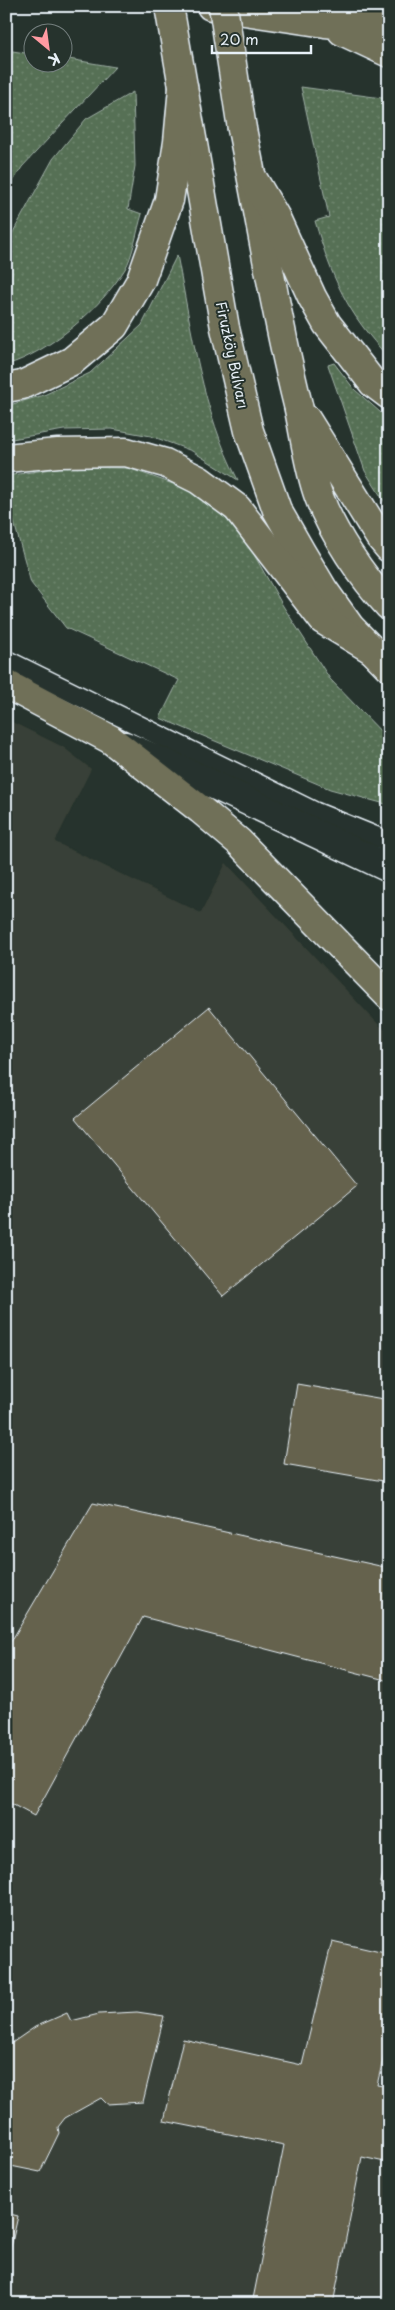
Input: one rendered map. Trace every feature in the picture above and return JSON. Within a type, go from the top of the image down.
[{"type":"main road","name":"Firuzköy Bulvarı","points":[[169,6],[225,328],[249,431],[282,518],[323,589],[350,627],[380,658]]},
{"type":"main road","points":[[211,6],[325,23],[389,28]]},
{"type":"main road","points":[[223,6],[242,129],[308,460],[319,498],[348,553],[373,588],[389,606]]},
{"type":"main road","points":[[325,23],[389,53]]},
{"type":"main road","points":[[6,388],[22,385],[72,361],[114,326],[136,288],[169,200],[178,142],[183,87]]},
{"type":"main road","points":[[252,178],[276,216],[312,297],[327,324],[373,383],[389,395]]},
{"type":"main road","points":[[298,407],[379,536],[389,548]]},
{"type":"main road","points":[[6,458],[58,453],[126,452],[165,463],[199,480],[237,508],[323,620],[380,658]]},
{"type":"main road","points":[[6,684],[110,740],[189,773],[389,868]]},
{"type":"main road","points":[[110,740],[239,842],[389,996]]},
{"type":"lane","points":[[6,660],[38,678],[315,812],[389,842]]},
{"type":"shaded area","points":[[6,719],[63,747],[91,769],[55,842],[201,913],[226,863],[379,1025],[389,1033],[389,2304],[6,2304]]},
{"type":"green space","points":[[6,50],[22,52],[22,72],[72,72],[72,60],[115,67],[22,167],[6,193]]},
{"type":"green space","points":[[301,87],[389,99],[389,358],[374,342],[352,310],[335,278],[321,242],[315,221],[329,217]]},
{"type":"green space","points":[[133,92],[135,166],[128,209],[142,214],[128,264],[102,299],[73,327],[40,350],[6,365],[6,245],[53,159],[86,119]]},
{"type":"green space","points":[[177,255],[193,341],[207,399],[215,426],[238,480],[192,451],[151,436],[112,429],[64,430],[6,440],[6,406],[44,395],[90,373],[142,325]]},
{"type":"green space","points":[[334,363],[354,389],[389,420],[389,509],[365,471],[328,365]]},
{"type":"green space","points":[[63,467],[128,468],[187,489],[224,516],[248,544],[283,606],[330,679],[389,740],[389,805],[330,789],[160,718],[179,680],[66,628],[31,583],[10,508],[6,508],[6,476]]},
{"type":"building","points":[[209,1007],[357,1186],[223,1296],[75,1118]]},
{"type":"building","points":[[297,1384],[389,1400],[389,1482],[284,1464]]},
{"type":"building","points":[[93,1503],[389,1568],[389,1681],[143,1617],[34,1816],[6,1801],[6,1650]]},
{"type":"building","points":[[389,1847],[389,1889],[380,1887]]},
{"type":"building","points":[[332,1941],[389,1954],[389,2035],[377,2085],[389,2087],[389,2163],[362,2157],[333,2304],[252,2304],[284,2145],[164,2121],[183,2039],[302,2065]]},
{"type":"building","points":[[137,2012],[164,2016],[143,2102],[107,2104],[101,2098],[65,2118],[58,2127],[59,2133],[40,2172],[6,2165],[6,2047],[35,2027],[67,2013],[71,2021],[99,2014]]},
{"type":"building","points":[[6,2213],[18,2216],[6,2269]]}]
